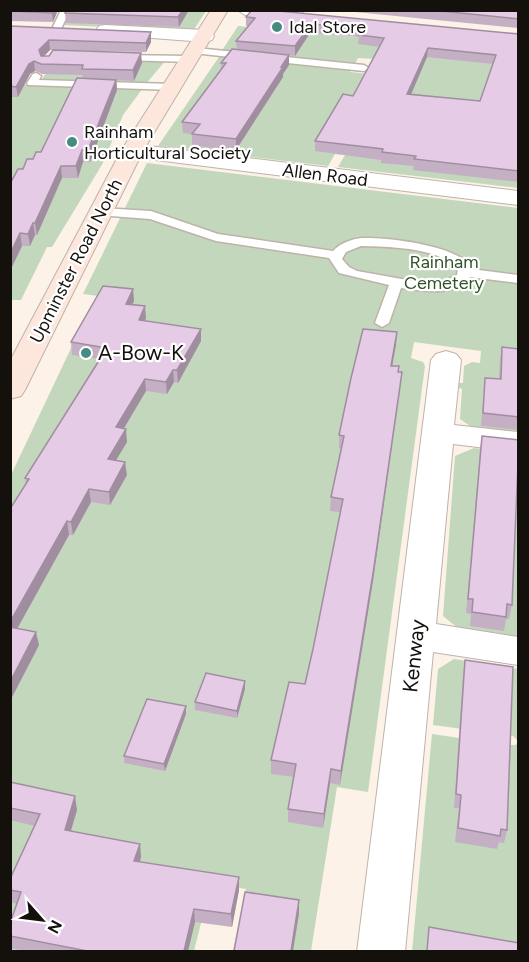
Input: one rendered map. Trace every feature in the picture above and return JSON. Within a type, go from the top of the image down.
[{"type":"street","name":"Upminster Road North","points":[[10,390],[132,151],[220,10]]},
{"type":"street","points":[[245,10],[314,17]]},
{"type":"street","points":[[33,28],[84,30],[197,49]]},
{"type":"street","name":"Allen Road","points":[[132,151],[519,198]]},
{"type":"street","name":"Kenway","points":[[381,951],[446,360]]},
{"type":"street","points":[[438,433],[519,442]]},
{"type":"street","points":[[416,635],[519,651]]},
{"type":"lane","points":[[57,29],[66,10]]},
{"type":"lane","points":[[109,57],[197,49],[364,68]]},
{"type":"lane","points":[[36,76],[32,83],[173,87]]},
{"type":"lane","points":[[102,212],[151,215],[216,237],[336,255],[350,244],[372,242],[446,254],[462,262],[465,272],[461,280],[442,286],[397,281],[353,274],[338,265],[336,255]]},
{"type":"lane","points":[[465,272],[519,279]]},
{"type":"lane","points":[[382,323],[397,281]]},
{"type":"green space","points":[[69,11],[206,11],[193,31],[62,25]]},
{"type":"green space","points":[[238,26],[356,37],[518,41],[518,188],[338,167],[345,155],[335,154],[328,166],[158,146],[221,54],[352,68],[350,72],[369,74],[377,59],[358,58],[354,65],[221,52]]},
{"type":"green space","points":[[56,56],[166,60],[145,85],[41,81]]},
{"type":"green space","points":[[11,84],[143,88],[123,115],[103,163],[52,247],[47,247],[21,300],[11,300]]},
{"type":"green space","name":"Rainham Cemetery","points":[[147,163],[518,208],[518,432],[470,426],[460,419],[462,389],[444,383],[463,383],[464,366],[472,362],[480,363],[481,351],[414,342],[411,358],[423,362],[425,366],[368,792],[337,787],[311,951],[233,951],[246,889],[211,883],[194,951],[11,952],[11,475],[82,325],[114,298],[83,294]]},
{"type":"green space","points":[[474,448],[518,453],[518,638],[459,629],[443,616],[455,456]]},
{"type":"green space","points":[[454,659],[518,669],[518,741],[513,736],[433,725],[438,669]]},
{"type":"green space","points":[[432,734],[508,745],[518,743],[518,951],[412,952]]},
{"type":"building","points":[[10,10],[53,10],[52,13]]},
{"type":"building","points":[[67,10],[183,10],[178,17],[65,13]]},
{"type":"building","points":[[252,10],[268,10],[519,34],[519,171],[414,159],[416,156],[382,152],[383,149],[315,141],[343,94],[353,96],[384,38],[359,35],[363,29],[311,24],[295,46],[236,41],[255,18],[246,17]],"holes":[[[428,48],[496,55],[480,101],[407,94]]]},
{"type":"building","points":[[431,10],[519,10],[519,19]]},
{"type":"building","points":[[10,26],[151,32],[146,43],[49,40],[39,50],[41,56],[49,56],[53,50],[141,53],[133,70],[82,69],[83,65],[41,64],[34,61],[29,64],[16,87],[10,86]]},
{"type":"building","points":[[232,49],[289,55],[236,139],[192,134],[200,124],[182,122],[226,63],[221,63]]},
{"type":"building","points":[[77,78],[116,80],[88,150],[82,150],[76,166],[61,166],[35,223],[28,234],[20,233],[10,254],[10,184],[18,169],[23,169],[27,159],[33,159],[36,152],[41,152]]},
{"type":"building","points":[[103,286],[133,289],[126,304],[145,306],[139,320],[201,329],[177,370],[173,370],[166,382],[145,379],[116,427],[126,429],[108,459],[125,462],[109,492],[89,489],[71,522],[67,521],[10,622],[10,509],[29,479],[25,478],[107,348],[71,342]]},
{"type":"building","points":[[363,329],[397,332],[391,366],[399,366],[398,372],[402,372],[341,771],[331,769],[324,814],[288,809],[296,764],[271,760],[289,682],[305,684],[313,649],[343,499],[331,497],[344,436],[339,435]]},
{"type":"building","points":[[502,347],[519,349],[519,417],[483,413],[485,378],[501,379]]},
{"type":"building","points":[[482,436],[519,440],[512,605],[507,604],[506,617],[472,612],[473,599],[468,599]]},
{"type":"building","points":[[10,627],[36,632],[10,682]]},
{"type":"building","points":[[465,660],[513,667],[507,830],[501,829],[500,836],[458,828],[461,795],[456,794]]},
{"type":"building","points":[[206,673],[245,681],[237,711],[195,702]]},
{"type":"building","points":[[147,699],[186,706],[164,764],[124,756]]},
{"type":"building","points":[[10,782],[75,796],[65,830],[140,844],[134,861],[239,877],[231,914],[194,909],[184,951],[87,951],[10,936],[10,923],[21,892],[10,890],[10,879],[40,814],[10,808]]},
{"type":"building","points":[[245,892],[299,900],[291,951],[234,951]]},
{"type":"building","points":[[429,927],[519,943],[519,951],[427,951]]},
{"type":"place","name":"Idal Store","points":[[277,27]]},
{"type":"place","name":"Rainham Horticultural Society","points":[[72,142]]},
{"type":"place","name":"A-Bow-K","points":[[86,353]]}]
